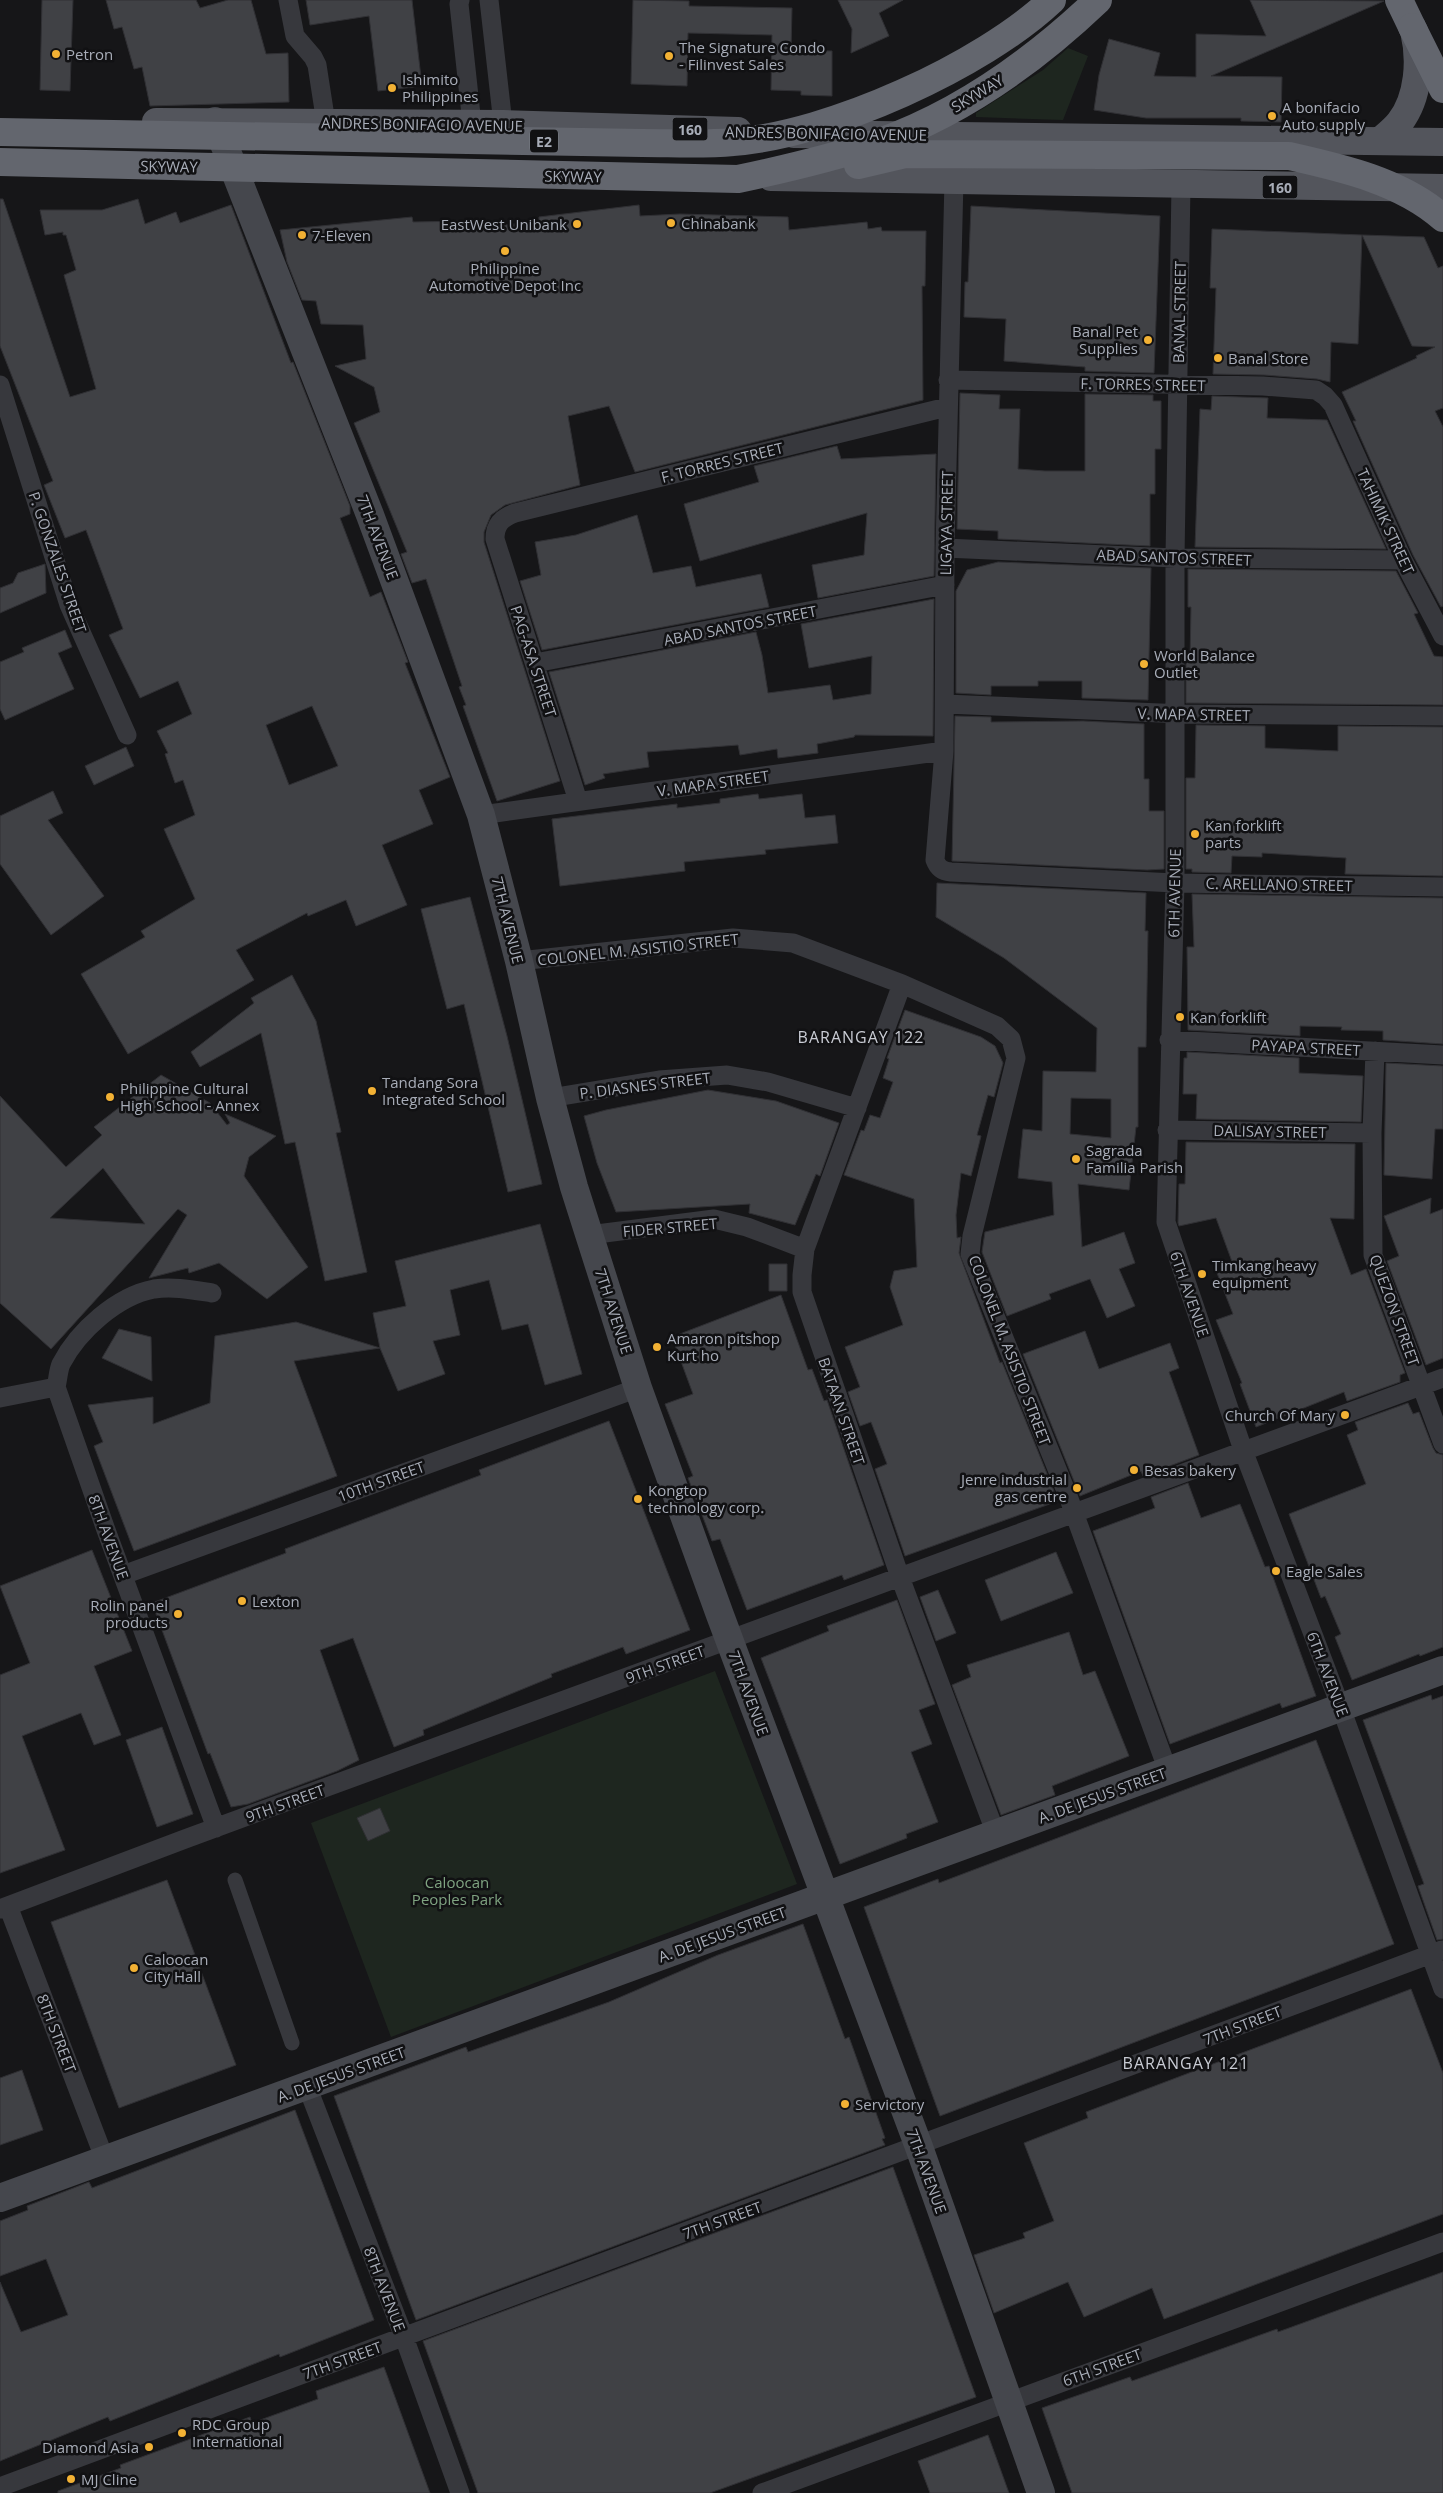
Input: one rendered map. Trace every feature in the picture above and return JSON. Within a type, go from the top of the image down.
[{"type":"highway","name":"SKYWAY","points":[[0,132],[642,143],[734,142],[798,131],[867,108],[929,80],[989,48],[1052,0]]},
{"type":"highway","name":"SKYWAY","points":[[0,162],[738,179],[832,157],[878,142],[923,124],[1020,66],[1059,37],[1098,0]]},
{"type":"highway","points":[[1399,0],[1443,89]]},
{"type":"highway","points":[[738,179],[818,174],[906,154],[1289,156],[1336,166],[1380,181],[1433,209],[1443,218]]},
{"type":"main road","points":[[911,136],[943,104],[1073,14],[1085,0]]},
{"type":"main road","points":[[1380,141],[1401,121],[1412,96],[1418,65],[1417,44],[1406,0]]},
{"type":"main road","points":[[1410,0],[1443,74]]},
{"type":"main road","name":"ANDRES BONIFACIO AVENUE","points":[[0,122],[216,121],[503,124],[911,136],[1443,142]]},
{"type":"main road","name":"7TH AVENUE","points":[[216,121],[370,515],[482,815],[519,961],[550,1098],[590,1235],[638,1388],[824,1897],[919,2147],[1041,2493]]},
{"type":"main road","name":"160","points":[[0,170],[954,180],[1443,188]]},
{"type":"main road","name":"A. DE JESUS STREET","points":[[0,2198],[1443,1670]]},
{"type":"street","points":[[288,0],[296,36],[313,56],[317,65],[326,123]]},
{"type":"street","points":[[460,0],[458,4],[472,124]]},
{"type":"street","points":[[489,0],[503,124]]},
{"type":"street","name":"LIGAYA STREET","points":[[937,866],[934,860],[944,752],[945,548],[954,180]]},
{"type":"street","name":"BANAL STREET","points":[[1175,558],[1181,185]]},
{"type":"street","name":"F. TORRES STREET","points":[[948,380],[1263,386],[1316,390],[1333,405]]},
{"type":"street","name":"P. GONZALES STREET","points":[[0,385],[70,605],[127,735]]},
{"type":"street","name":"TAHIMIK STREET","points":[[1333,405],[1403,560],[1443,636]]},
{"type":"street","name":"F. TORRES STREET","points":[[499,522],[515,513],[948,407]]},
{"type":"street","name":"PAG-ASA STREET","points":[[499,522],[495,530],[495,539],[578,801]]},
{"type":"street","name":"ABAD SANTOS STREET","points":[[945,548],[1175,558],[1403,560]]},
{"type":"street","name":"6TH AVENUE","points":[[1175,558],[1175,883],[1169,1040],[1166,1222],[1244,1450],[1341,1708],[1437,1952],[1443,1989]]},
{"type":"street","name":"ABAD SANTOS STREET","points":[[535,663],[945,586]]},
{"type":"street","name":"V. MAPA STREET","points":[[945,704],[1174,714],[1443,716]]},
{"type":"street","name":"V. MAPA STREET","points":[[482,815],[944,752]]},
{"type":"street","name":"C. ARELLANO STREET","points":[[937,866],[943,871],[951,872],[1175,883],[1443,887]]},
{"type":"street","name":"COLONEL M. ASISTIO STREET","points":[[519,961],[673,943],[755,938],[793,943],[902,984],[997,1026],[1010,1039],[1016,1058],[972,1236],[970,1254],[1074,1512],[1085,1548],[1168,1771]]},
{"type":"street","name":"BATAAN STREET","points":[[902,984],[805,1250],[802,1292],[900,1577],[996,1834]]},
{"type":"street","name":"PAYAPA STREET","points":[[1169,1040],[1443,1055]]},
{"type":"street","name":"QUEZON STREET","points":[[1375,1051],[1372,1132],[1373,1255],[1443,1444]]},
{"type":"street","name":"P. DIASNES STREET","points":[[550,1098],[659,1080],[727,1075],[768,1082],[857,1108]]},
{"type":"street","name":"DALISAY STREET","points":[[1167,1130],[1372,1132]]},
{"type":"street","name":"FIDER STREET","points":[[590,1235],[714,1219],[747,1227],[805,1250]]},
{"type":"street","points":[[0,1398],[56,1387],[60,1366],[69,1352],[103,1315],[131,1297],[154,1289],[177,1288],[212,1292]]},
{"type":"street","name":"9TH STREET","points":[[4,1908],[216,1828],[1443,1378]]},
{"type":"street","name":"8TH AVENUE","points":[[56,1387],[216,1828]]},
{"type":"street","name":"10TH STREET","points":[[123,1574],[638,1388]]},
{"type":"street","points":[[235,1880],[292,2043]]},
{"type":"street","name":"8TH STREET","points":[[4,1908],[105,2160]]},
{"type":"street","name":"7TH STREET","points":[[0,2486],[919,2147],[1437,1952]]},
{"type":"street","name":"8TH AVENUE","points":[[307,2086],[404,2337],[460,2493]]},
{"type":"street","name":"6TH STREET","points":[[762,2493],[1443,2242]]},
{"type":"green space","points":[[1068,48],[1088,56],[1063,120],[976,117],[976,113],[1043,70]]},
{"type":"green space","name":"Caloocan Peoples Park","points":[[715,1671],[797,1884],[391,2037],[311,1823]]},
{"type":"building","name":"Petron","points":[[42,0],[73,0],[70,91],[40,90]]},
{"type":"building","points":[[106,0],[196,0],[200,8],[228,0],[251,0],[266,54],[288,53],[289,102],[150,106],[142,67],[134,69],[122,27],[114,29]]},
{"type":"building","points":[[306,0],[412,0],[422,86],[378,91],[369,16],[310,25]]},
{"type":"building","points":[[633,0],[689,1],[689,6],[792,8],[791,50],[832,51],[832,96],[801,95],[801,91],[771,90],[772,35],[688,33],[687,86],[631,84]]},
{"type":"building","points":[[838,0],[903,0],[879,13],[889,36],[851,53],[852,29]]},
{"type":"building","points":[[1250,0],[1384,1],[1211,76],[1282,77],[1281,122],[1241,121],[1241,118],[1146,118],[1094,110],[1099,75],[1109,39],[1160,53],[1154,76],[1196,77],[1196,34],[1266,36]]},
{"type":"building","points":[[0,199],[3,199],[70,397],[96,389],[64,275],[76,270],[66,235],[63,235],[63,232],[45,235],[40,210],[102,210],[138,199],[145,224],[176,212],[180,223],[231,205],[291,363],[293,362],[350,506],[350,514],[340,518],[370,597],[381,592],[408,662],[405,663],[450,777],[419,790],[433,824],[382,845],[407,905],[356,926],[346,900],[308,916],[307,913],[236,950],[254,980],[128,1054],[81,974],[145,937],[141,931],[195,899],[164,829],[195,815],[183,780],[175,783],[165,754],[168,753],[157,731],[192,714],[178,681],[140,698],[109,635],[123,629],[86,530],[65,538],[44,485],[53,481],[0,346]],"holes":[[[312,706],[338,766],[289,785],[266,725]]]},
{"type":"building","points":[[639,205],[640,216],[680,214],[788,217],[789,230],[867,222],[868,229],[881,227],[882,231],[926,231],[925,286],[922,286],[923,400],[635,472],[609,406],[568,416],[580,485],[505,505],[491,515],[484,532],[484,542],[560,781],[497,801],[463,706],[466,705],[459,687],[462,686],[426,579],[412,583],[401,554],[407,552],[354,423],[380,412],[374,387],[335,366],[366,359],[363,325],[321,324],[316,301],[302,300],[287,262],[280,230],[412,217],[413,222],[466,221],[468,229],[539,221],[539,217]]},
{"type":"building","points":[[971,206],[1160,216],[1154,373],[1085,371],[1085,367],[1004,361],[1006,319],[964,317],[965,282],[968,282]]},
{"type":"building","points":[[1212,229],[1362,235],[1358,344],[1331,342],[1330,382],[1317,379],[1264,375],[1213,374],[1216,288],[1210,288]]},
{"type":"building","points":[[1362,235],[1424,237],[1438,268],[1443,266],[1443,408],[1435,411],[1443,427],[1443,606],[1441,607],[1413,555],[1342,392],[1417,358],[1416,356],[1435,347],[1412,346]]},
{"type":"building","points":[[960,393],[1000,395],[999,409],[1020,409],[1018,469],[1045,471],[1085,471],[1085,394],[1153,395],[1153,401],[1161,401],[1161,449],[1155,449],[1155,494],[1150,494],[1150,546],[998,539],[998,531],[957,529]]},
{"type":"building","points":[[1212,396],[1268,398],[1267,418],[1327,420],[1386,549],[1195,547],[1200,409],[1211,410]]},
{"type":"building","points":[[837,446],[841,459],[936,454],[934,576],[818,598],[812,565],[864,555],[867,513],[700,561],[684,504],[759,482],[754,466]]},
{"type":"building","points":[[637,515],[653,573],[691,566],[696,587],[761,574],[769,607],[542,650],[520,581],[541,575],[535,542],[576,535]]},
{"type":"building","points":[[998,562],[1151,568],[1148,700],[1082,698],[1082,681],[1038,681],[1038,686],[991,686],[991,695],[956,693],[956,591],[967,570]]},
{"type":"building","points":[[45,564],[46,593],[0,613],[0,588],[13,583],[18,573]]},
{"type":"building","points":[[1188,569],[1396,571],[1418,613],[1414,614],[1434,656],[1443,657],[1443,705],[1186,703],[1186,661],[1190,661],[1191,607],[1188,607]]},
{"type":"building","points":[[934,599],[933,736],[855,735],[854,737],[817,744],[818,753],[778,758],[777,749],[740,755],[738,745],[647,752],[649,767],[603,774],[605,778],[585,785],[549,672],[756,632],[768,693],[830,685],[833,700],[871,694],[872,656],[809,668],[801,624]]},
{"type":"building","points":[[65,630],[72,647],[58,653],[74,689],[5,720],[0,709],[0,662],[24,652],[22,648]]},
{"type":"building","points":[[955,716],[991,717],[991,722],[1083,721],[1144,724],[1144,779],[1149,779],[1149,811],[1164,811],[1164,869],[1147,870],[952,861]]},
{"type":"building","points":[[1196,725],[1265,726],[1265,748],[1338,751],[1338,726],[1443,727],[1443,876],[1345,874],[1346,858],[1262,853],[1262,857],[1232,856],[1231,873],[1192,872],[1192,869],[1186,869],[1186,778],[1195,778]]},
{"type":"building","points":[[126,747],[134,766],[94,785],[85,766]]},
{"type":"building","points":[[53,791],[63,813],[48,820],[104,896],[51,935],[0,864],[0,816]]},
{"type":"building","points":[[758,794],[759,799],[802,794],[805,818],[835,815],[838,843],[765,850],[766,854],[684,862],[685,871],[560,886],[552,819],[677,804],[677,808],[720,803],[720,799]]},
{"type":"building","points":[[937,883],[1146,893],[1145,931],[1148,931],[1146,1047],[1138,1047],[1138,1127],[1136,1127],[1129,1190],[1078,1184],[1082,1247],[1124,1232],[1135,1263],[1119,1269],[1135,1306],[1107,1318],[1090,1279],[1049,1294],[1051,1299],[1007,1316],[982,1252],[985,1232],[1054,1215],[1052,1182],[1018,1178],[1023,1129],[1042,1131],[1043,1071],[1096,1072],[1097,1028],[1004,958],[936,917]],"holes":[[[1071,1098],[1111,1099],[1111,1138],[1070,1134]]]},
{"type":"building","points":[[1192,894],[1443,898],[1443,1044],[1383,1040],[1383,1031],[1341,1030],[1342,1027],[1300,1026],[1300,1036],[1188,1030],[1187,947],[1194,947]]},
{"type":"building","points":[[470,897],[507,1036],[542,1184],[508,1192],[464,1004],[447,1009],[421,909]]},
{"type":"building","points":[[292,975],[316,1021],[341,1132],[336,1133],[367,1272],[325,1281],[295,1142],[285,1144],[261,1033],[200,1067],[191,1052],[254,1003],[251,998]]},
{"type":"building","points":[[905,1010],[981,1037],[995,1046],[1003,1063],[994,1097],[988,1095],[977,1135],[981,1136],[971,1176],[961,1173],[956,1215],[957,1238],[961,1237],[959,1253],[1000,1363],[1002,1362],[1058,1501],[905,1556],[875,1469],[887,1464],[871,1422],[860,1426],[848,1392],[860,1387],[845,1347],[903,1325],[890,1287],[894,1271],[917,1267],[914,1199],[844,1175],[861,1130],[864,1131],[870,1115],[880,1118],[893,1082],[883,1078],[889,1059],[887,1058]]},
{"type":"building","points":[[1187,1052],[1299,1058],[1299,1073],[1363,1076],[1361,1122],[1196,1119],[1197,1094],[1183,1094],[1184,1058],[1187,1058]]},
{"type":"building","points":[[1386,1063],[1443,1066],[1443,1129],[1435,1129],[1432,1179],[1384,1175]]},
{"type":"building","points":[[161,1075],[210,1103],[227,1125],[230,1123],[225,1114],[276,1136],[249,1157],[244,1176],[308,1267],[267,1299],[219,1263],[189,1273],[188,1268],[149,1278],[187,1215],[178,1209],[51,1349],[0,1303],[0,1096],[66,1167],[102,1135],[94,1127]],"holes":[[[103,1168],[145,1224],[50,1218]]]},
{"type":"building","points":[[708,1090],[776,1101],[839,1123],[820,1176],[816,1174],[795,1225],[749,1213],[750,1204],[616,1212],[597,1163],[584,1116]]},
{"type":"building","points":[[1186,1142],[1355,1144],[1354,1219],[1330,1218],[1351,1275],[1366,1269],[1405,1373],[1400,1375],[1400,1382],[1347,1401],[1344,1392],[1256,1427],[1240,1384],[1242,1383],[1216,1320],[1233,1314],[1217,1273],[1234,1267],[1216,1218],[1179,1226],[1178,1223],[1179,1184],[1185,1184]]},
{"type":"building","points":[[1431,1198],[1430,1214],[1443,1209],[1443,1358],[1426,1365],[1387,1261],[1399,1256],[1384,1216]]},
{"type":"building","points":[[540,1224],[582,1374],[545,1385],[528,1324],[502,1330],[489,1280],[450,1290],[460,1335],[433,1341],[445,1374],[398,1391],[380,1348],[373,1313],[406,1306],[395,1261]]},
{"type":"building","points":[[769,1264],[787,1264],[787,1291],[769,1291]]},
{"type":"building","points":[[781,1295],[808,1370],[812,1369],[824,1401],[827,1400],[884,1565],[844,1580],[842,1575],[747,1610],[720,1539],[712,1541],[688,1478],[693,1476],[665,1404],[693,1394],[672,1337]]},
{"type":"building","points":[[296,1322],[380,1348],[294,1361],[337,1476],[134,1551],[94,1446],[103,1442],[88,1405],[153,1397],[153,1424],[210,1403],[215,1336]]},
{"type":"building","points":[[119,1329],[151,1337],[152,1381],[102,1358]]},
{"type":"building","points":[[1085,1331],[1099,1369],[1170,1343],[1179,1368],[1169,1372],[1199,1455],[1143,1476],[1141,1471],[1080,1496],[1023,1354]]},
{"type":"building","points":[[1408,1403],[1413,1414],[1419,1412],[1436,1453],[1443,1455],[1443,1647],[1420,1656],[1419,1654],[1352,1680],[1335,1637],[1341,1634],[1325,1596],[1321,1598],[1289,1514],[1366,1484],[1347,1435],[1358,1430],[1355,1422]]},
{"type":"building","points":[[609,1421],[690,1630],[626,1654],[623,1647],[551,1674],[552,1677],[423,1730],[424,1735],[394,1747],[353,1638],[320,1650],[359,1760],[337,1771],[248,1804],[231,1807],[210,1753],[208,1754],[152,1603],[286,1553],[285,1549],[481,1475],[479,1470]]},
{"type":"building","points":[[1188,1483],[1201,1518],[1240,1504],[1265,1567],[1269,1566],[1316,1696],[1282,1708],[1280,1703],[1170,1744],[1093,1531],[1155,1508],[1151,1497]]},
{"type":"building","points":[[92,1550],[132,1651],[94,1666],[121,1735],[94,1745],[81,1713],[22,1736],[65,1850],[0,1873],[0,1675],[30,1663],[0,1586]]},
{"type":"building","points":[[1056,1552],[1073,1593],[1001,1621],[985,1580]]},
{"type":"building","points":[[938,1590],[956,1633],[936,1641],[920,1597]]},
{"type":"building","points":[[897,1600],[935,1704],[919,1710],[932,1744],[911,1752],[938,1822],[906,1834],[907,1838],[840,1864],[761,1658],[829,1631],[827,1626]]},
{"type":"building","points":[[1069,1632],[1083,1675],[1095,1671],[1129,1756],[1052,1786],[1055,1795],[1001,1815],[952,1685],[971,1677],[967,1665]]},
{"type":"building","points":[[1431,1695],[1432,1700],[1443,1696],[1443,1939],[1437,1940],[1418,1886],[1424,1884],[1363,1720]]},
{"type":"building","points":[[162,1727],[193,1814],[157,1827],[126,1740]]},
{"type":"building","points":[[1316,1740],[1394,1944],[940,2116],[864,1907],[938,1879],[939,1883]]},
{"type":"building","points":[[380,1808],[390,1831],[368,1841],[357,1818]]},
{"type":"building","name":"Caloocan City Hall","points":[[167,1880],[236,2065],[119,2108],[51,1922]]},
{"type":"building","points":[[803,1924],[845,2039],[849,2037],[885,2138],[882,2139],[885,2145],[416,2320],[334,2096],[466,2047],[468,2052],[609,2002],[718,1955]]},
{"type":"building","points":[[1411,1989],[1443,2073],[1443,2214],[1164,2319],[1152,2288],[1084,2317],[1068,2282],[994,2313],[974,2255],[1025,2238],[1023,2233],[1054,2221],[1024,2143],[1088,2118],[1086,2112]]},
{"type":"building","points":[[22,2070],[43,2130],[0,2145],[0,2078]]},
{"type":"building","points":[[295,2110],[374,2320],[280,2357],[279,2354],[110,2421],[108,2417],[0,2461],[0,2282],[21,2332],[68,2315],[46,2259],[0,2276],[0,2221],[28,2210],[27,2206],[89,2182],[92,2188]]},
{"type":"building","points":[[893,2167],[976,2397],[710,2493],[478,2493],[423,2341]]},
{"type":"building","points":[[1443,2272],[1443,2493],[1072,2493],[1042,2408],[1130,2377],[1132,2381],[1277,2329],[1278,2332]]},
{"type":"building","points":[[384,2367],[430,2493],[58,2493],[58,2491],[121,2468],[120,2465],[250,2417],[252,2423],[318,2399],[316,2391]]},
{"type":"building","points":[[988,2435],[1009,2493],[930,2493],[918,2461]]},
{"type":"place","name":"Petron","points":[[56,54]]},
{"type":"place","name":"The Signature Condo - Filinvest Sales","points":[[669,56]]},
{"type":"place","name":"Ishimito Philippines","points":[[392,88]]},
{"type":"place","name":"A bonifacio Auto supply","points":[[1272,116]]},
{"type":"place","name":"Chinabank","points":[[671,223]]},
{"type":"place","name":"EastWest Unibank","points":[[577,224]]},
{"type":"place","name":"7-Eleven","points":[[302,235]]},
{"type":"place","name":"Philippine Automotive Depot Inc","points":[[505,251]]},
{"type":"place","name":"Banal Pet Supplies","points":[[1148,340]]},
{"type":"place","name":"Banal Store","points":[[1218,358]]},
{"type":"place","name":"World Balance Outlet","points":[[1144,664]]},
{"type":"place","name":"Kan forklift parts","points":[[1195,834]]},
{"type":"place","name":"Kan forklift","points":[[1180,1017]]},
{"type":"place","name":"Tandang Sora Integrated School","points":[[372,1091]]},
{"type":"place","name":"Philippine Cultural High School - Annex","points":[[110,1097]]},
{"type":"place","name":"Sagrada Familia Parish","points":[[1076,1159]]},
{"type":"place","name":"Timkang heavy equipment","points":[[1202,1274]]},
{"type":"place","name":"Amaron pitshop Kurt ho","points":[[657,1347]]},
{"type":"place","name":"Church Of Mary","points":[[1345,1415]]},
{"type":"place","name":"Besas bakery","points":[[1134,1470]]},
{"type":"place","name":"Jenre industrial gas centre","points":[[1077,1488]]},
{"type":"place","name":"Kongtop technology corp.","points":[[638,1499]]},
{"type":"place","name":"Eagle Sales","points":[[1276,1571]]},
{"type":"place","name":"Lexton","points":[[242,1601]]},
{"type":"place","name":"Rolin panel products","points":[[178,1614]]},
{"type":"place","name":"Caloocan City Hall","points":[[134,1968]]},
{"type":"place","name":"Servictory","points":[[845,2104]]},
{"type":"place","name":"RDC Group International","points":[[182,2433]]},
{"type":"place","name":"Diamond Asia","points":[[149,2447]]},
{"type":"place","name":"MJ Cline","points":[[71,2479]]},
{"type":"district","name":"BARANGAY 122","points":[[861,1037]]},
{"type":"district","name":"BARANGAY 121","points":[[1186,2063]]}]
